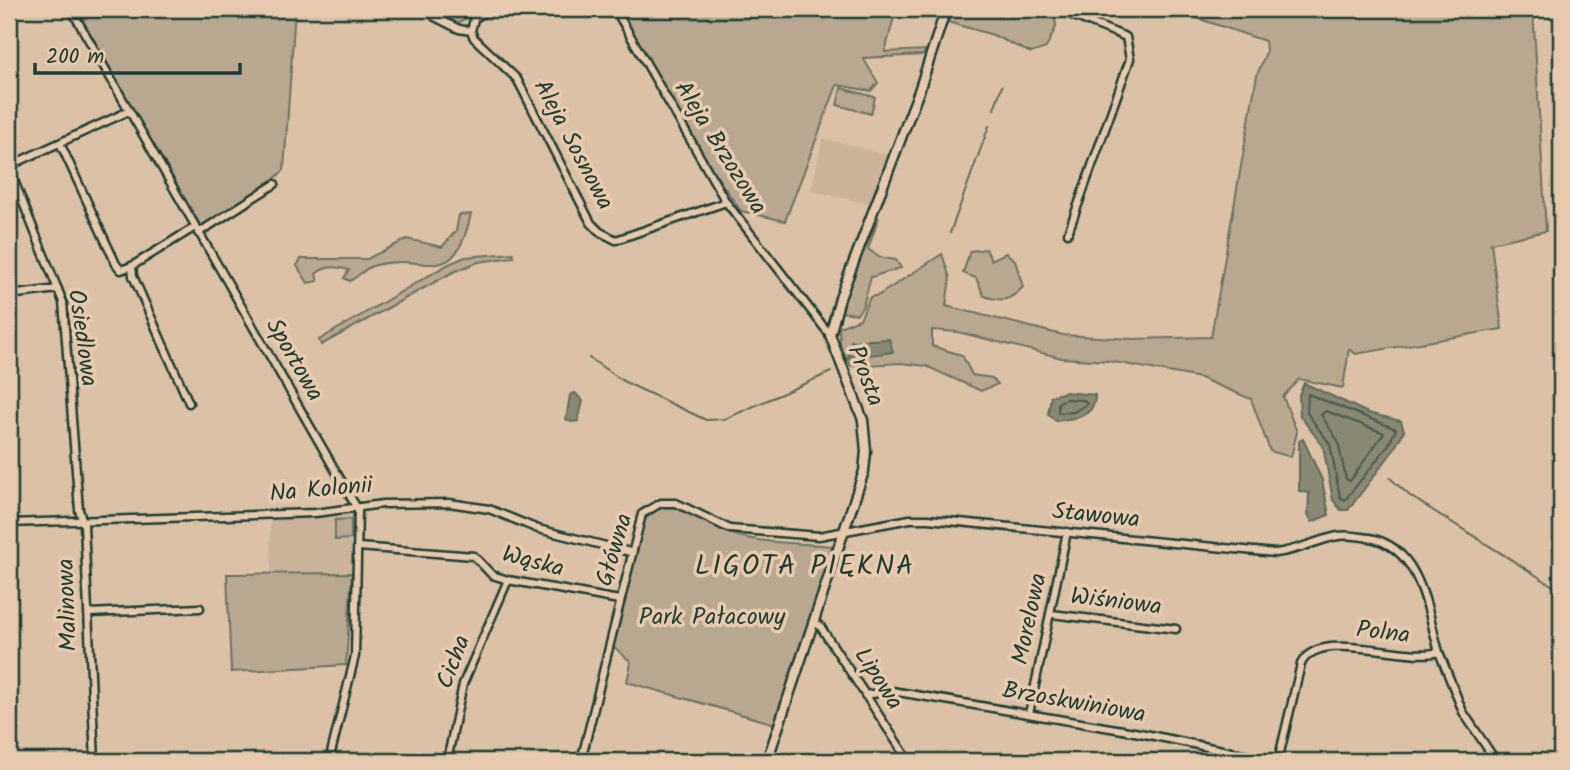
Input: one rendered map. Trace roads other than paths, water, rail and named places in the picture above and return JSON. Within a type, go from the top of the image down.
[{"type":"street","name":"Sportowa","points":[[71,9],[358,510]]},
{"type":"street","points":[[435,17],[459,29],[471,31],[474,19],[489,9]]},
{"type":"street","name":"Aleja Brzozowa","points":[[615,9],[726,202],[830,335]]},
{"type":"street","name":"Prosta","points":[[767,761],[861,483],[866,439],[859,410],[830,335],[840,298],[919,91],[946,9]]},
{"type":"street","points":[[1056,9],[1126,37],[1130,59],[1068,233]]},
{"type":"street","name":"Aleja Sosnowa","points":[[471,31],[476,42],[517,79],[591,223],[600,232],[616,240],[726,202]]},
{"type":"street","points":[[9,167],[129,111]]},
{"type":"street","points":[[60,143],[121,270],[275,184]]},
{"type":"street","name":"Osiedlowa","points":[[9,167],[63,302],[81,521]]},
{"type":"street","points":[[132,266],[133,276],[189,403]]},
{"type":"street","points":[[9,295],[58,289]]},
{"type":"street","name":"Na Kolonii","points":[[9,523],[358,510],[383,504],[449,503],[475,506],[538,529],[630,552]]},
{"type":"street","name":"Główna","points":[[581,761],[630,552],[642,514],[661,503],[689,507],[716,524],[747,532],[819,536],[845,532]]},
{"type":"street","points":[[329,761],[355,656],[358,510]]},
{"type":"street","name":"Stawowa","points":[[845,532],[920,518],[1275,553],[1304,548],[1342,535]]},
{"type":"street","name":"Malinowa","points":[[81,521],[84,525],[95,761]]},
{"type":"street","name":"Morelowa","points":[[1029,714],[1067,533]]},
{"type":"street","name":"Polna","points":[[1277,761],[1301,664],[1307,654],[1317,649],[1358,647],[1418,656],[1439,652],[1407,559],[1384,542],[1342,535]]},
{"type":"street","name":"Wąska","points":[[358,547],[474,556],[492,575],[508,580],[619,600]]},
{"type":"street","name":"Cicha","points":[[447,761],[463,684],[508,580]]},
{"type":"street","points":[[89,613],[200,608]]},
{"type":"street","name":"Wiśniowa","points":[[1051,614],[1176,629]]},
{"type":"street","name":"Lipowa","points":[[813,621],[820,626],[909,761]]},
{"type":"street","points":[[1439,652],[1463,712],[1496,761]]},
{"type":"street","name":"Brzoskwiniowa","points":[[865,695],[892,691],[1277,761]]},
{"type":"water","points":[[889,339],[893,352],[870,355],[866,346],[856,347],[856,355],[848,358],[851,341]]},
{"type":"water","points":[[1304,383],[1368,413],[1401,421],[1404,431],[1393,451],[1348,510],[1341,510],[1333,500],[1323,446],[1300,416],[1299,395]]},
{"type":"water","points":[[1065,392],[1095,395],[1092,408],[1083,416],[1056,421],[1048,414],[1051,396]]},
{"type":"water","points":[[575,393],[583,401],[578,421],[571,422],[566,419],[570,395]]},
{"type":"water","points":[[1303,439],[1322,480],[1329,515],[1312,522],[1308,514],[1309,493],[1299,491],[1299,441]]},
{"type":"waterway","points":[[994,109],[1002,86]]},
{"type":"waterway","points":[[950,233],[989,126]]},
{"type":"waterway","points":[[589,358],[625,382],[706,420],[725,419],[831,372]]},
{"type":"waterway","points":[[1390,478],[1410,496],[1561,591]]},
{"type":"district","name":"LIGOTA PIĘKNA","points":[[805,566]]},
{"type":"park label","name":"Park Pałacowy","points":[[712,617]]}]
